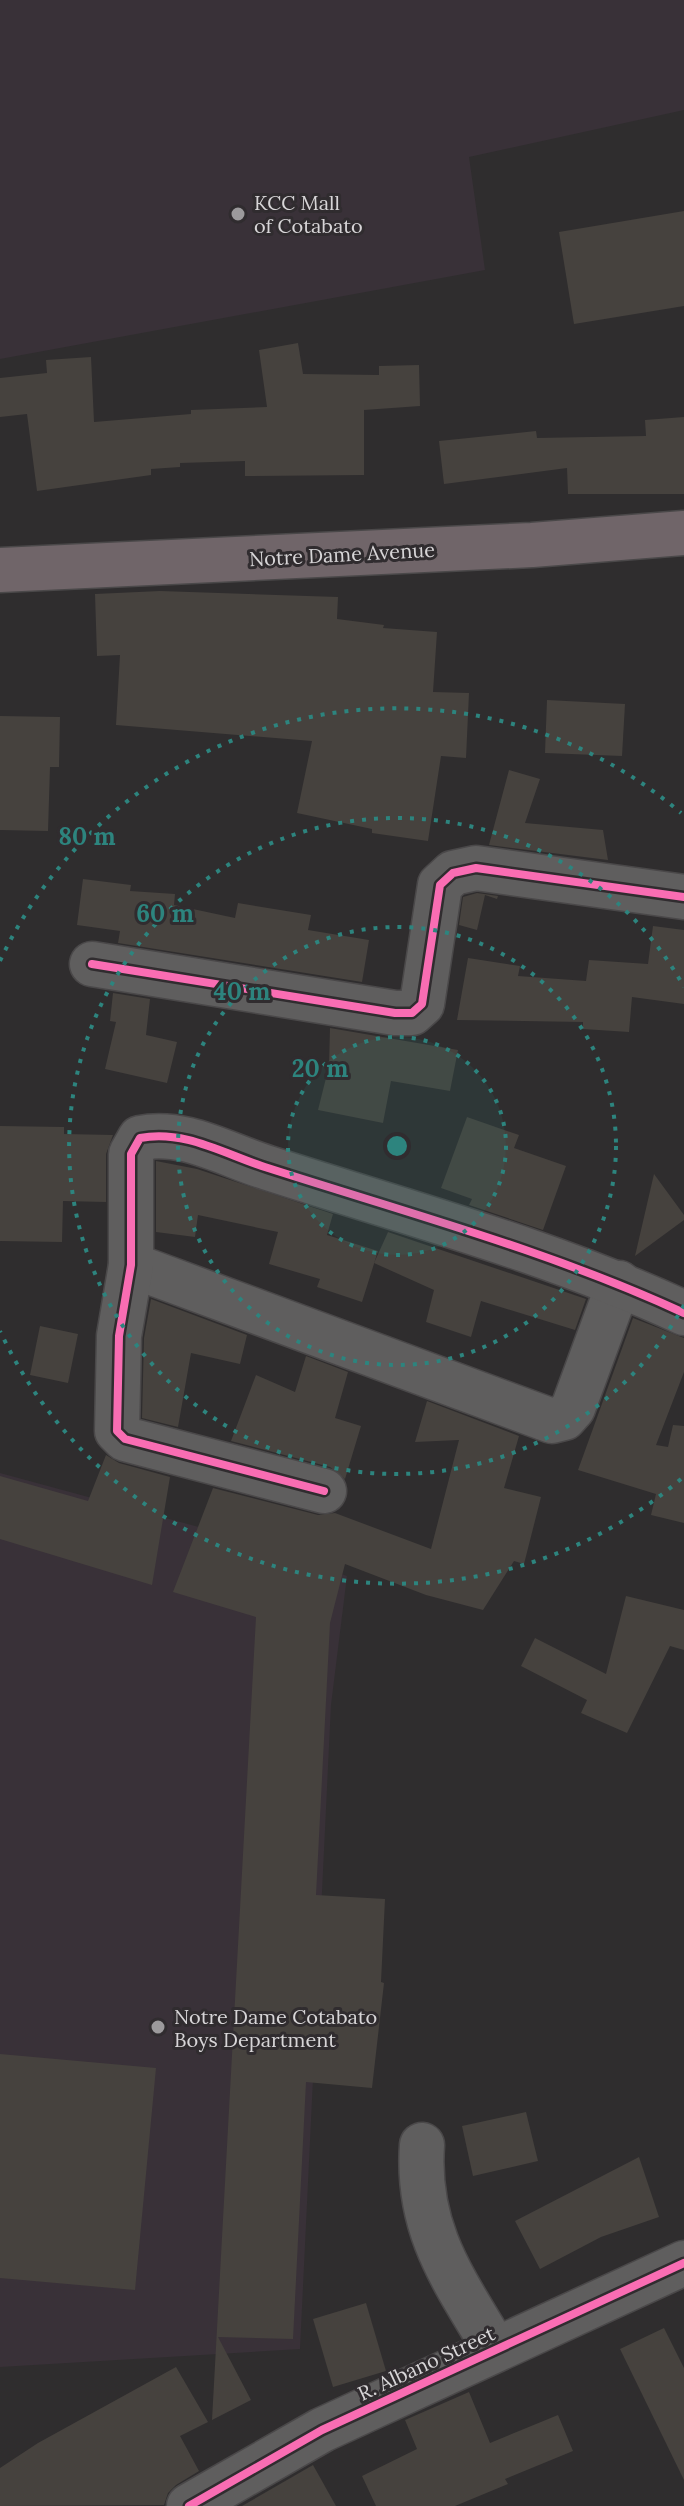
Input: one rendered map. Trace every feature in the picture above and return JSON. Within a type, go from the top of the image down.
[{"type":"main road","name":"Notre Dame Avenue","points":[[0,570],[532,545],[684,533]]},
{"type":"street","points":[[92,964],[395,1013],[412,1013],[422,1004],[440,885],[453,873],[476,868],[684,897]]},
{"type":"street","points":[[324,1491],[125,1439],[117,1431],[119,1336],[131,1265],[131,1154],[140,1138],[159,1134],[202,1143],[619,1283],[684,1313]]},
{"type":"street","points":[[131,1265],[552,1421],[564,1418],[573,1408],[619,1283]]},
{"type":"street","points":[[422,2145],[420,2182],[426,2215],[450,2272],[495,2349]]},
{"type":"street","name":"R. Albano Street","points":[[189,2506],[322,2430],[684,2263]]},
{"type":"shaded area","name":"KCC Mall of Cotabato","points":[[0,0],[684,0],[684,110],[469,157],[485,270],[0,359]]},
{"type":"shaded area","name":"Notre Dame Cotabato Boys Department","points":[[0,1473],[254,1542],[347,1576],[331,1705],[300,2349],[0,2367]]},
{"type":"building","points":[[684,211],[684,306],[574,324],[559,232]]},
{"type":"building","points":[[298,343],[303,374],[379,375],[379,366],[419,365],[420,406],[364,410],[364,475],[245,476],[245,461],[180,463],[180,467],[151,469],[151,475],[37,491],[27,414],[0,417],[0,378],[47,373],[46,360],[91,357],[94,422],[191,414],[191,410],[267,407],[259,350]]},
{"type":"building","points":[[684,417],[684,494],[568,494],[567,468],[444,484],[439,441],[536,431],[537,438],[646,436],[645,420]]},
{"type":"building","points":[[160,591],[338,597],[337,619],[384,625],[383,628],[437,632],[433,692],[469,693],[466,758],[441,756],[428,841],[372,833],[372,829],[297,813],[312,741],[116,725],[120,655],[97,656],[95,594]]},
{"type":"building","points":[[547,700],[625,704],[622,756],[545,753]]},
{"type":"building","points":[[0,716],[60,717],[59,767],[50,767],[48,831],[0,830]]},
{"type":"building","points":[[509,770],[540,779],[525,823],[603,830],[608,860],[489,845]]},
{"type":"building","points":[[83,879],[131,885],[130,891],[175,894],[174,905],[235,918],[238,903],[311,915],[308,930],[369,940],[362,982],[118,943],[120,931],[77,925]]},
{"type":"building","points":[[477,893],[498,896],[497,899],[485,895],[477,930],[459,925],[463,897]]},
{"type":"building","points":[[653,926],[684,930],[684,1004],[632,997],[629,1032],[583,1029],[583,1022],[457,1020],[468,958],[520,966],[518,976],[586,981],[589,960],[648,964]]},
{"type":"building","points":[[113,993],[150,999],[146,1035],[177,1042],[167,1083],[105,1069],[116,1022],[110,1021]]},
{"type":"building","points":[[330,1028],[458,1050],[450,1091],[391,1081],[383,1123],[318,1110],[329,1066]]},
{"type":"building","points":[[467,1117],[519,1135],[514,1148],[566,1166],[543,1230],[469,1205],[472,1199],[441,1188]]},
{"type":"building","points":[[0,1126],[64,1127],[64,1134],[113,1135],[106,1154],[106,1202],[63,1201],[62,1242],[0,1241]]},
{"type":"building","points":[[156,1161],[197,1169],[333,1214],[327,1235],[378,1251],[362,1302],[317,1287],[320,1279],[269,1264],[278,1232],[198,1215],[195,1237],[156,1232]]},
{"type":"building","points":[[654,1174],[684,1215],[684,1220],[635,1256]]},
{"type":"building","points":[[388,1232],[586,1299],[575,1330],[481,1301],[471,1337],[426,1322],[434,1290],[374,1263]]},
{"type":"building","points":[[151,1299],[247,1335],[240,1364],[191,1353],[178,1427],[142,1418],[144,1338]]},
{"type":"building","points":[[633,1318],[684,1338],[684,1372],[656,1445],[668,1447],[673,1425],[684,1426],[684,1523],[651,1515],[656,1494],[578,1470]]},
{"type":"building","points":[[40,1326],[78,1334],[68,1383],[30,1375]]},
{"type":"building","points":[[306,1356],[348,1372],[335,1418],[361,1426],[345,1479],[330,1467],[231,1441],[256,1375],[295,1392]]},
{"type":"building","points":[[427,1401],[519,1436],[504,1488],[541,1497],[524,1564],[514,1561],[483,1610],[426,1595],[345,1564],[330,1623],[316,1895],[385,1899],[381,1982],[384,1983],[372,2088],[306,2082],[293,2339],[218,2337],[251,2400],[212,2420],[256,1617],[173,1592],[213,1488],[318,1515],[335,1513],[431,1549],[459,1440],[415,1442]]},
{"type":"building","points":[[106,1455],[119,1463],[170,1477],[152,1585],[0,1539],[0,1476],[88,1501]]},
{"type":"building","points":[[626,1596],[684,1610],[684,1650],[670,1646],[627,1733],[581,1713],[587,1700],[521,1666],[535,1638],[606,1674]]},
{"type":"building","points":[[0,2054],[156,2068],[135,2290],[0,2278]]},
{"type":"building","points":[[526,2112],[538,2161],[473,2176],[462,2126]]},
{"type":"building","points":[[639,2157],[659,2217],[601,2237],[540,2269],[515,2221]]},
{"type":"building","points":[[366,2303],[386,2371],[333,2387],[313,2319]]},
{"type":"building","points":[[664,2328],[684,2368],[684,2480],[620,2349]]},
{"type":"building","points":[[176,2367],[208,2422],[180,2436],[199,2471],[176,2485],[168,2493],[164,2505],[0,2506],[0,2468],[38,2443]]},
{"type":"building","points":[[469,2392],[490,2443],[558,2415],[573,2451],[505,2479],[508,2484],[455,2506],[376,2506],[362,2476],[417,2449],[405,2420]]},
{"type":"building","points":[[313,2465],[336,2506],[242,2506]]},
{"type":"cycle path","points":[[92,964],[395,1013],[412,1013],[422,1004],[440,885],[453,873],[476,868],[684,897]]},
{"type":"cycle path","points":[[324,1491],[125,1439],[117,1431],[119,1336],[131,1265],[131,1154],[140,1138],[173,1137],[205,1145],[530,1252],[684,1313]]},
{"type":"cycle path","points":[[189,2506],[322,2430],[684,2263]]},
{"type":"place","name":"KCC Mall of Cotabato","points":[[238,214]]},
{"type":"place","name":"Notre Dame Cotabato Boys Department","points":[[158,2027]]}]
